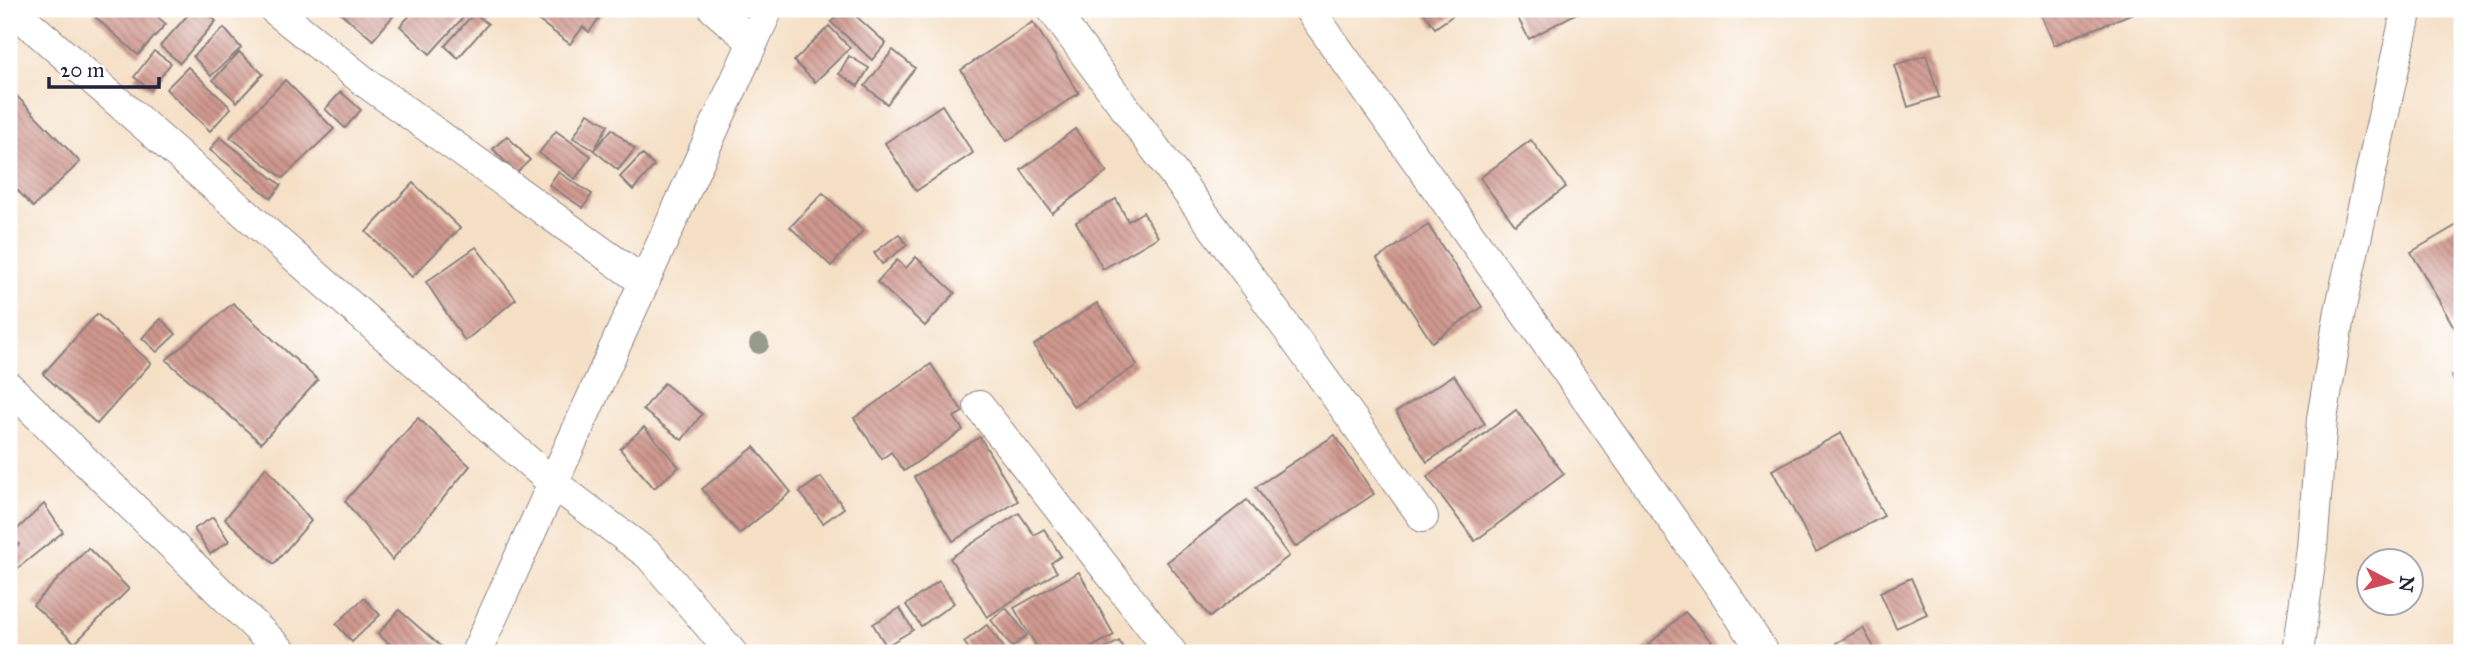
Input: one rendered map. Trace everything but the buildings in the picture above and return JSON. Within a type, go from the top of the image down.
[{"type":"street","points":[[12,9],[553,483],[649,555],[732,653]]},
{"type":"street","points":[[274,9],[365,82],[644,282]]},
{"type":"street","points":[[714,9],[753,43]]},
{"type":"street","points":[[476,653],[768,9]]},
{"type":"street","points":[[1052,9],[1423,517]]},
{"type":"street","points":[[1309,9],[1726,595],[1764,653]]},
{"type":"street","points":[[2298,653],[2312,548],[2322,419],[2340,310],[2407,9]]},
{"type":"street","points":[[9,387],[283,653]]},
{"type":"street","points":[[979,406],[1172,653]]}]
